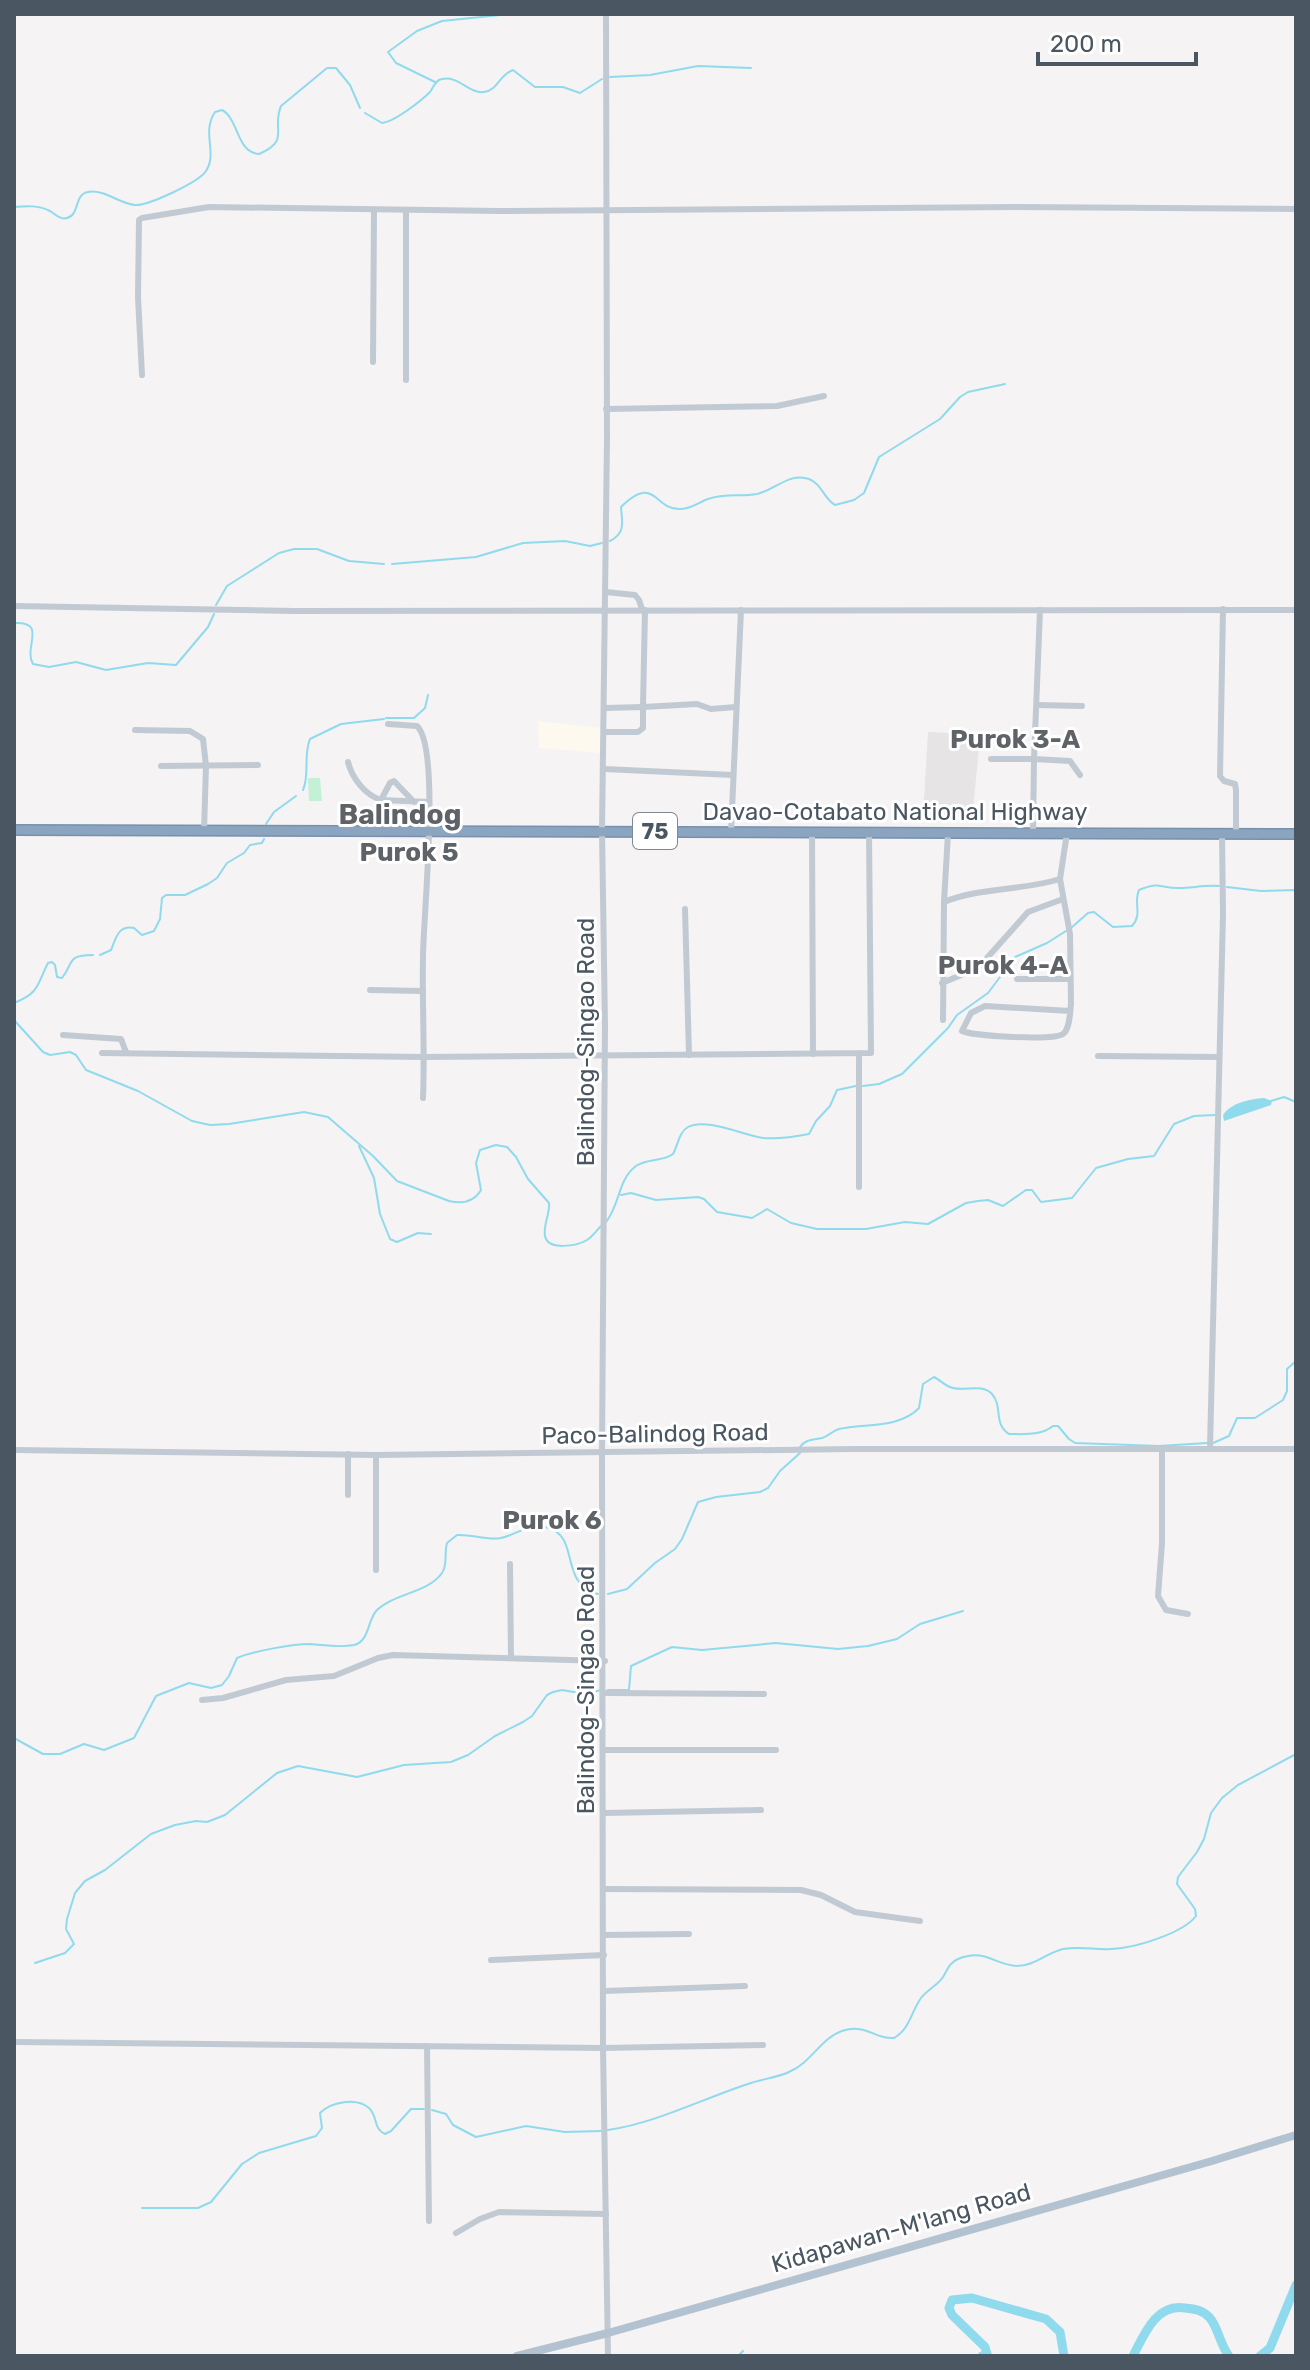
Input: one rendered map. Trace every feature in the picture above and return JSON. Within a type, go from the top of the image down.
[{"type":"highway","name":"Davao-Cotabato National Highway","points":[[14,830],[1296,834]]},
{"type":"main road","name":"Kidapawan-M'lang Road","points":[[517,2356],[608,2333],[1296,2135]]},
{"type":"street","name":"Balindog-Singao Road","points":[[606,14],[602,1454],[605,1661],[603,2048],[608,2356]]},
{"type":"street","points":[[142,375],[138,297],[140,219],[209,207],[374,210],[1296,209]]},
{"type":"street","points":[[373,362],[374,210]]},
{"type":"street","points":[[406,210],[406,380]]},
{"type":"street","points":[[606,409],[777,406],[824,396]]},
{"type":"street","points":[[604,732],[641,731],[643,707],[644,610],[635,595],[606,592]]},
{"type":"street","points":[[14,606],[293,611],[1296,610]]},
{"type":"street","points":[[1223,609],[1220,776],[1224,781],[1235,784],[1236,834]]},
{"type":"street","points":[[731,832],[741,610]]},
{"type":"street","points":[[1033,833],[1040,610]]},
{"type":"street","points":[[605,708],[697,704],[711,709],[736,707]]},
{"type":"street","points":[[1037,705],[1082,706]]},
{"type":"street","points":[[388,724],[410,724],[423,732],[429,802],[428,887],[423,922],[423,1098]]},
{"type":"street","points":[[135,730],[196,734],[205,744],[204,831]]},
{"type":"street","points":[[991,759],[1070,761],[1080,775]]},
{"type":"street","points":[[348,762],[355,779],[381,800],[429,802]]},
{"type":"street","points":[[161,766],[258,765]]},
{"type":"street","points":[[604,769],[733,775]]},
{"type":"street","points":[[381,800],[394,781],[414,802]]},
{"type":"street","points":[[812,831],[813,1054]]},
{"type":"street","points":[[102,1053],[425,1057],[871,1053],[869,832]]},
{"type":"street","points":[[943,1020],[948,833]]},
{"type":"street","points":[[1067,833],[1060,879],[1069,928],[1070,1011],[1065,1032],[1058,1036],[962,1031],[971,1013],[985,1006],[1070,1011]]},
{"type":"street","points":[[1210,1448],[1222,834]]},
{"type":"street","points":[[944,902],[979,892],[1026,887],[1060,879]]},
{"type":"street","points":[[942,983],[978,968],[1028,912],[1063,899]]},
{"type":"street","points":[[685,909],[689,1055]]},
{"type":"street","points":[[1017,979],[1070,979]]},
{"type":"street","points":[[370,990],[423,991]]},
{"type":"street","points":[[63,1035],[121,1039],[126,1052]]},
{"type":"street","points":[[859,1053],[859,1187]]},
{"type":"street","points":[[1098,1056],[1219,1057]]},
{"type":"street","name":"Paco-Balindog Road","points":[[14,1450],[376,1455],[853,1449],[1296,1449]]},
{"type":"street","points":[[1162,1449],[1162,1543],[1158,1596],[1166,1610],[1188,1614]]},
{"type":"street","points":[[348,1454],[348,1495]]},
{"type":"street","points":[[376,1455],[376,1570]]},
{"type":"street","points":[[510,1564],[511,1658]]},
{"type":"street","points":[[202,1700],[223,1698],[286,1680],[334,1676],[386,1656],[605,1661]]},
{"type":"street","points":[[605,1693],[764,1694]]},
{"type":"street","points":[[604,1750],[776,1750]]},
{"type":"street","points":[[604,1813],[761,1810]]},
{"type":"street","points":[[604,1889],[801,1890],[821,1895],[855,1912],[920,1921]]},
{"type":"street","points":[[604,1935],[689,1934]]},
{"type":"street","points":[[491,1960],[604,1955]]},
{"type":"street","points":[[604,1991],[745,1986]]},
{"type":"street","points":[[14,2042],[603,2048],[763,2045]]},
{"type":"street","points":[[427,2046],[429,2221]]},
{"type":"street","points":[[456,2233],[499,2212],[606,2214]]},
{"type":"shaded area","points":[[538,721],[602,728],[602,753],[539,748]]},
{"type":"shaded area","points":[[928,732],[972,734],[971,747],[979,748],[972,820],[923,817]]},
{"type":"green space","points":[[308,778],[320,778],[322,801],[309,801]]},
{"type":"water","points":[[1264,1098],[1272,1101],[1271,1105],[1224,1121],[1226,1111],[1236,1105]]},
{"type":"waterway","points":[[435,82],[396,63],[388,52],[417,31],[442,21],[510,14]]},
{"type":"waterway","points":[[610,77],[650,75],[698,66],[751,68]]},
{"type":"waterway","points":[[14,207],[41,208],[64,218],[74,213],[81,196],[88,192],[135,205],[161,198],[184,187],[206,171],[210,157],[209,128],[215,112],[222,110],[228,114],[246,148],[259,154],[275,144],[281,106],[327,68],[336,68],[350,85],[360,108]]},
{"type":"waterway","points":[[365,113],[382,123],[387,122],[414,106],[438,81],[448,78],[484,92],[492,89],[513,70],[535,87],[563,87],[580,93],[602,79]]},
{"type":"waterway","points":[[610,541],[621,531],[621,507],[641,493],[648,493],[671,508],[683,509],[714,497],[757,494],[802,477],[813,481],[835,505],[854,500],[864,493],[879,457],[940,419],[968,392],[1005,384]]},
{"type":"waterway","points":[[392,564],[476,557],[523,543],[565,541],[590,546],[602,543]]},
{"type":"waterway","points":[[216,605],[227,586],[279,553],[294,549],[317,549],[349,561],[384,564]]},
{"type":"waterway","points":[[14,623],[30,626],[33,664],[49,667],[76,662],[106,670],[148,663],[176,665],[208,627],[214,614]]},
{"type":"waterway","points":[[386,718],[414,718],[425,708],[428,695]]},
{"type":"waterway","points":[[303,790],[310,739],[341,724],[384,719]]},
{"type":"waterway","points":[[266,824],[274,812],[296,796]]},
{"type":"waterway","points":[[100,955],[111,950],[118,933],[124,928],[134,928],[142,935],[154,931],[160,919],[162,898],[166,895],[185,895],[208,884],[217,878],[227,863],[244,853],[250,845],[262,843],[264,839]]},
{"type":"waterway","points":[[1071,928],[1088,913],[1094,912],[1113,927],[1132,926],[1137,917],[1139,890],[1146,887],[1219,886]]},
{"type":"waterway","points":[[1227,887],[1261,891],[1296,890]]},
{"type":"waterway","points":[[863,1086],[879,1084],[902,1074],[957,1015],[988,993],[1015,957],[1066,931]]},
{"type":"waterway","points":[[14,1003],[33,991],[48,963],[55,965],[57,977],[62,978],[74,958],[93,955]]},
{"type":"waterway","points":[[14,1020],[43,1052],[50,1055],[70,1052],[76,1055],[86,1070],[138,1091],[192,1121],[210,1125],[229,1124],[304,1112],[328,1117],[397,1181],[449,1201],[467,1201],[481,1190],[476,1163],[480,1150],[496,1145],[507,1147],[549,1203],[545,1232],[547,1241],[563,1246],[577,1244],[589,1239],[601,1226]]},
{"type":"waterway","points":[[606,1222],[630,1171],[641,1164],[673,1154],[688,1127],[705,1124],[764,1138],[809,1134],[830,1106],[837,1090],[856,1086]]},
{"type":"waterway","points":[[1271,1101],[1284,1097],[1296,1102]]},
{"type":"waterway","points":[[621,1195],[631,1193],[656,1200],[698,1197],[717,1212],[752,1218],[767,1209],[791,1223],[817,1229],[866,1229],[905,1222],[928,1224],[966,1203],[988,1200],[1003,1206],[1026,1190],[1032,1190],[1041,1202],[1072,1198],[1096,1168],[1154,1156],[1174,1124],[1194,1116],[1215,1115]]},
{"type":"waterway","points":[[359,1146],[374,1178],[380,1214],[390,1239],[397,1242],[418,1233],[431,1234]]},
{"type":"waterway","points":[[1213,1443],[1229,1436],[1237,1418],[1255,1418],[1283,1400],[1287,1391],[1287,1369],[1296,1361]]},
{"type":"waterway","points":[[800,1447],[807,1441],[839,1429],[891,1422],[911,1415],[919,1408],[923,1384],[934,1377],[955,1389],[988,1390],[997,1404],[1001,1425],[1009,1434],[1037,1433],[1058,1426],[1075,1443],[1159,1446],[1207,1443]]},
{"type":"waterway","points":[[608,1594],[627,1589],[675,1549],[698,1502],[760,1492],[768,1488],[780,1471],[800,1453]]},
{"type":"waterway","points":[[14,1738],[43,1754],[60,1754],[84,1744],[104,1750],[134,1738],[156,1696],[189,1683],[211,1688],[222,1685],[237,1658],[293,1645],[343,1646],[359,1643],[366,1635],[371,1619],[384,1604],[436,1580],[445,1566],[447,1543],[457,1535],[496,1539],[530,1527],[549,1528],[564,1541],[578,1581],[598,1594]]},
{"type":"waterway","points":[[608,1690],[629,1690],[631,1666],[672,1647],[702,1650],[776,1643],[838,1649],[868,1646],[897,1639],[920,1624],[963,1611]]},
{"type":"waterway","points":[[35,1963],[65,1953],[74,1944],[66,1929],[67,1919],[75,1893],[85,1881],[105,1870],[151,1834],[175,1825],[207,1822],[225,1815],[277,1773],[298,1766],[357,1777],[404,1765],[451,1762],[532,1716],[547,1695],[553,1692],[562,1690],[586,1694],[601,1690]]},
{"type":"waterway","points":[[608,2130],[644,2122],[789,2072],[842,2031],[858,2029],[894,2038],[907,2025],[921,1998],[958,1959],[976,1955],[1017,1966],[1035,1962],[1063,1949],[1121,1948],[1145,1943],[1180,1929],[1196,1916],[1195,1909],[1177,1884],[1178,1877],[1204,1839],[1211,1813],[1222,1798],[1238,1785],[1296,1754]]},
{"type":"waterway","points":[[142,2208],[198,2208],[211,2202],[242,2164],[259,2153],[316,2136],[322,2128],[320,2113],[337,2104],[351,2102],[369,2108],[379,2129],[385,2134],[411,2109],[424,2109]]},
{"type":"waterway","points":[[432,2110],[446,2114],[453,2125],[476,2137],[526,2126],[565,2132],[601,2131]]},
{"type":"waterway","points":[[1260,2356],[1270,2348],[1296,2285]]},
{"type":"waterway","points":[[982,2356],[987,2354],[985,2347],[952,2315],[949,2308],[952,2300],[972,2298],[1046,2319],[1060,2332],[1064,2356]]},
{"type":"waterway","points":[[1133,2356],[1152,2322],[1166,2310],[1175,2308],[1195,2309],[1206,2315],[1215,2325],[1229,2356]]},
{"type":"waterway","points":[[738,2356],[743,2351]]},
{"type":"district","name":"Purok 3-A","points":[[1015,739]]},
{"type":"district","name":"Balindog","points":[[400,814]]},
{"type":"district","name":"Purok 5","points":[[409,852]]},
{"type":"district","name":"Purok 4-A","points":[[1003,965]]},
{"type":"district","name":"Purok 6","points":[[552,1520]]}]
